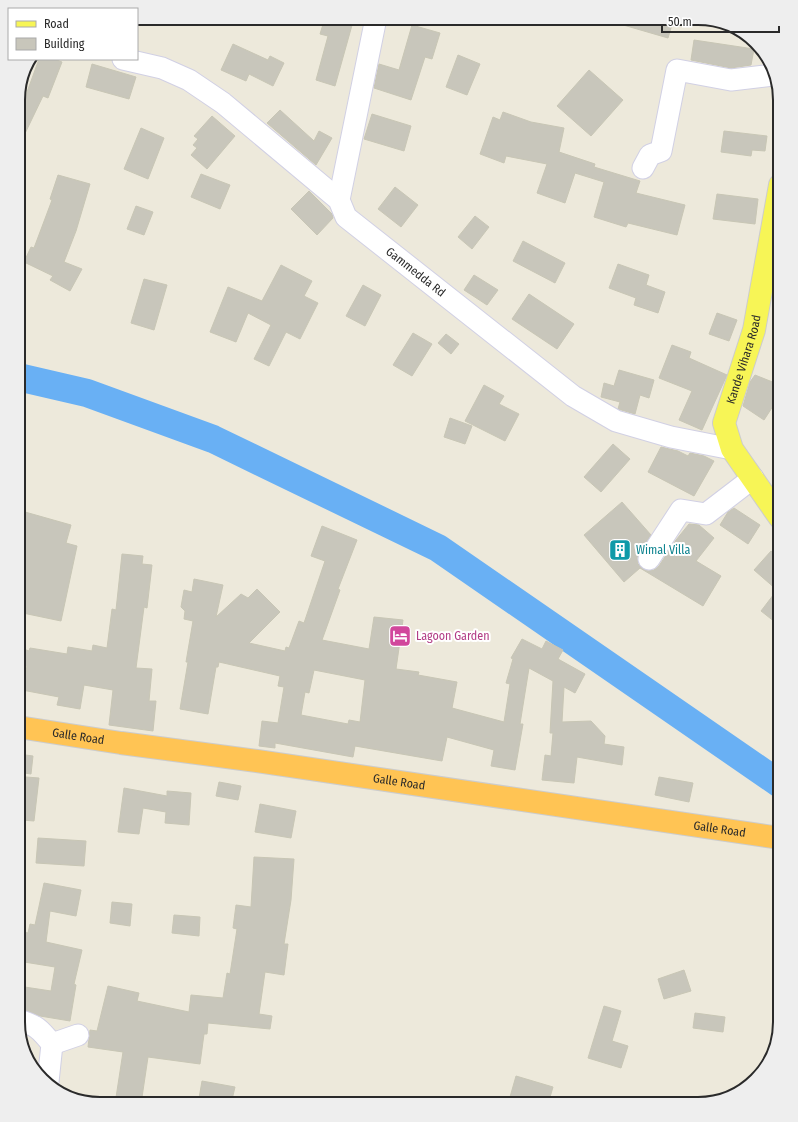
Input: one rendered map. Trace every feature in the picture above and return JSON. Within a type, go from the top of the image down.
[{"type":"highway","name":"Galle Road","points":[[25,728],[772,836]]},
{"type":"main road","name":"Kande Vihara Road","points":[[773,224],[754,330],[724,423],[732,449],[773,508]]},
{"type":"street","points":[[339,200],[375,25]]},
{"type":"street","name":"Gammedda Rd","points":[[127,60],[162,68],[189,80],[223,103],[339,200],[346,217],[573,396],[616,421],[671,437],[732,449]]},
{"type":"street","points":[[643,168],[650,155],[661,151],[678,70],[732,80],[769,76]]},
{"type":"street","points":[[649,558],[681,510],[706,514],[753,478]]},
{"type":"street","points":[[25,1022],[41,1030],[52,1044],[49,1077]]},
{"type":"street","points":[[52,1044],[78,1035]]},
{"type":"building","points":[[323,25],[352,25],[335,86],[316,80],[328,36],[320,34]]},
{"type":"building","points":[[412,25],[440,33],[432,59],[425,57],[411,100],[374,88],[379,64],[399,70]]},
{"type":"building","points":[[623,25],[672,25],[668,38]]},
{"type":"building","points":[[694,40],[754,50],[751,65],[731,68],[691,60]]},
{"type":"building","points":[[233,44],[268,60],[270,56],[284,63],[273,86],[249,74],[246,81],[221,70]]},
{"type":"building","points":[[458,55],[480,64],[467,95],[446,87]]},
{"type":"building","points":[[39,60],[57,60],[62,62],[48,98],[43,96],[25,133],[25,98]]},
{"type":"building","points":[[92,64],[136,77],[129,99],[86,87]]},
{"type":"building","points":[[589,70],[623,100],[591,136],[557,106]]},
{"type":"building","points":[[280,110],[314,141],[319,131],[332,138],[316,165],[267,123]]},
{"type":"building","points":[[503,112],[531,122],[564,128],[559,152],[595,164],[594,167],[640,181],[636,193],[685,205],[677,235],[628,223],[626,227],[594,217],[604,182],[575,173],[565,203],[537,193],[547,164],[506,156],[504,163],[480,154],[493,117],[500,120]]},
{"type":"building","points":[[372,114],[411,126],[404,151],[364,139]]},
{"type":"building","points":[[212,116],[235,136],[207,169],[191,155],[197,148],[193,145],[198,139],[194,136]]},
{"type":"building","points":[[141,128],[164,138],[148,179],[124,169]]},
{"type":"building","points":[[724,131],[767,136],[765,151],[752,150],[751,156],[721,152]]},
{"type":"building","points":[[201,174],[230,185],[220,209],[191,197]]},
{"type":"building","points":[[58,175],[90,184],[76,231],[64,262],[82,269],[70,291],[50,280],[53,276],[25,262],[31,247],[34,248],[52,200],[50,199]]},
{"type":"building","points":[[395,187],[418,205],[401,227],[378,209]]},
{"type":"building","points":[[309,191],[332,214],[333,218],[317,235],[291,209]]},
{"type":"building","points":[[717,194],[758,199],[755,224],[713,219]]},
{"type":"building","points":[[136,206],[153,212],[144,235],[127,229]]},
{"type":"building","points":[[475,216],[489,227],[472,249],[458,237]]},
{"type":"building","points":[[523,241],[565,263],[555,283],[513,261]]},
{"type":"building","points":[[618,264],[649,275],[646,285],[665,292],[658,313],[634,305],[636,298],[609,288]]},
{"type":"building","points":[[281,265],[312,281],[304,296],[318,303],[300,339],[286,332],[269,366],[254,359],[271,325],[248,313],[236,342],[210,332],[228,287],[262,301]]},
{"type":"building","points":[[474,275],[498,290],[487,305],[464,290]]},
{"type":"building","points":[[144,279],[167,285],[154,330],[131,323]]},
{"type":"building","points":[[363,285],[381,295],[365,326],[346,316]]},
{"type":"building","points":[[529,294],[574,324],[557,349],[512,319]]},
{"type":"building","points":[[717,313],[737,320],[729,341],[709,334]]},
{"type":"building","points":[[413,333],[432,344],[412,376],[393,365]]},
{"type":"building","points":[[446,334],[459,344],[451,354],[438,343]]},
{"type":"building","points":[[672,345],[691,352],[689,358],[727,375],[702,430],[679,420],[692,391],[659,378]]},
{"type":"building","points":[[619,370],[654,380],[649,398],[640,395],[635,414],[618,409],[620,402],[601,397],[604,383],[614,386]]},
{"type":"building","points":[[755,375],[773,382],[773,406],[764,420],[743,406],[750,382]]},
{"type":"building","points":[[484,385],[504,396],[499,404],[519,414],[505,441],[465,421]]},
{"type":"building","points":[[450,418],[472,426],[465,444],[444,437]]},
{"type":"building","points":[[613,444],[630,459],[601,492],[584,477]]},
{"type":"building","points":[[661,447],[678,451],[688,456],[690,453],[704,456],[714,461],[694,496],[648,472]]},
{"type":"building","points":[[622,502],[651,535],[639,552],[637,558],[638,564],[643,569],[648,571],[654,570],[659,566],[676,540],[689,524],[699,525],[714,538],[696,561],[721,576],[703,606],[640,568],[624,582],[584,535]]},
{"type":"building","points":[[734,508],[760,525],[748,544],[720,525],[728,512]]},
{"type":"building","points":[[25,512],[71,525],[66,543],[77,546],[61,621],[25,613]]},
{"type":"building","points":[[322,526],[357,540],[338,589],[340,590],[322,640],[369,649],[374,617],[403,620],[396,669],[419,672],[418,675],[457,682],[452,708],[504,722],[510,684],[506,683],[513,659],[511,658],[522,639],[542,649],[546,641],[563,650],[558,659],[585,674],[575,693],[564,687],[562,722],[591,721],[605,736],[604,744],[624,747],[622,765],[577,757],[574,783],[542,780],[545,755],[551,756],[553,733],[550,733],[553,681],[529,668],[520,724],[523,724],[515,770],[491,766],[494,750],[447,737],[442,761],[355,746],[353,757],[275,743],[275,748],[259,746],[262,721],[278,723],[284,687],[278,686],[280,676],[219,662],[218,667],[216,667],[208,714],[180,709],[193,621],[184,619],[185,611],[181,607],[184,590],[192,592],[194,579],[223,585],[216,617],[241,594],[248,598],[257,589],[280,612],[249,643],[285,651],[286,647],[289,648],[299,621],[304,623],[325,561],[311,556]],"holes":[[[314,670],[365,680],[360,722],[349,720],[348,724],[301,715],[305,692],[309,693]]]},
{"type":"building","points":[[771,551],[773,553],[773,587],[754,570]]},
{"type":"building","points":[[122,554],[143,556],[142,564],[152,565],[147,608],[144,607],[136,668],[152,669],[149,701],[156,701],[153,731],[109,725],[113,690],[84,685],[80,709],[57,705],[59,697],[25,691],[25,676],[27,666],[25,666],[25,650],[29,651],[30,648],[67,654],[68,647],[92,651],[93,645],[107,648],[112,609],[116,610]]},
{"type":"building","points":[[773,595],[773,620],[761,611]]},
{"type":"building","points":[[25,755],[33,756],[31,774],[25,773]]},
{"type":"building","points":[[26,777],[39,778],[34,821],[25,820]]},
{"type":"building","points":[[659,777],[693,783],[689,802],[655,795]]},
{"type":"building","points":[[219,782],[241,786],[238,800],[216,796]]},
{"type":"building","points":[[124,788],[167,796],[167,791],[191,793],[189,825],[165,823],[166,812],[143,808],[139,834],[118,832]]},
{"type":"building","points":[[260,804],[296,811],[291,838],[255,832]]},
{"type":"building","points":[[38,838],[86,841],[84,866],[36,863]]},
{"type":"building","points":[[254,857],[294,859],[291,900],[284,944],[288,944],[284,975],[265,972],[259,1014],[272,1016],[270,1029],[208,1023],[207,1034],[204,1034],[200,1064],[148,1057],[142,1097],[116,1097],[123,1052],[88,1047],[90,1030],[97,1031],[108,986],[139,993],[137,1001],[189,1012],[191,995],[223,998],[227,973],[230,974],[237,929],[233,928],[236,905],[251,907]]},
{"type":"building","points":[[44,883],[81,890],[76,916],[50,911],[46,942],[82,950],[74,984],[76,985],[70,1021],[40,1016],[25,1010],[25,987],[51,991],[55,967],[25,962],[25,932],[28,933],[30,924],[35,925]]},
{"type":"building","points":[[112,902],[132,904],[130,926],[110,923]]},
{"type":"building","points":[[174,915],[200,917],[199,936],[172,933]]},
{"type":"building","points":[[684,970],[691,991],[664,999],[658,979]]},
{"type":"building","points":[[604,1006],[621,1011],[612,1041],[628,1046],[621,1068],[588,1058]]},
{"type":"building","points":[[695,1013],[725,1017],[723,1032],[693,1028]]},
{"type":"building","points":[[516,1076],[553,1087],[550,1097],[510,1097]]},
{"type":"building","points":[[202,1081],[235,1087],[233,1097],[199,1097]]},
{"type":"waterway","points":[[25,379],[87,393],[213,439],[438,548],[773,779]]},
{"type":"place","name":"Wimal Villa","points":[[620,550]]},
{"type":"place","name":"Lagoon Garden","points":[[400,636]]}]
